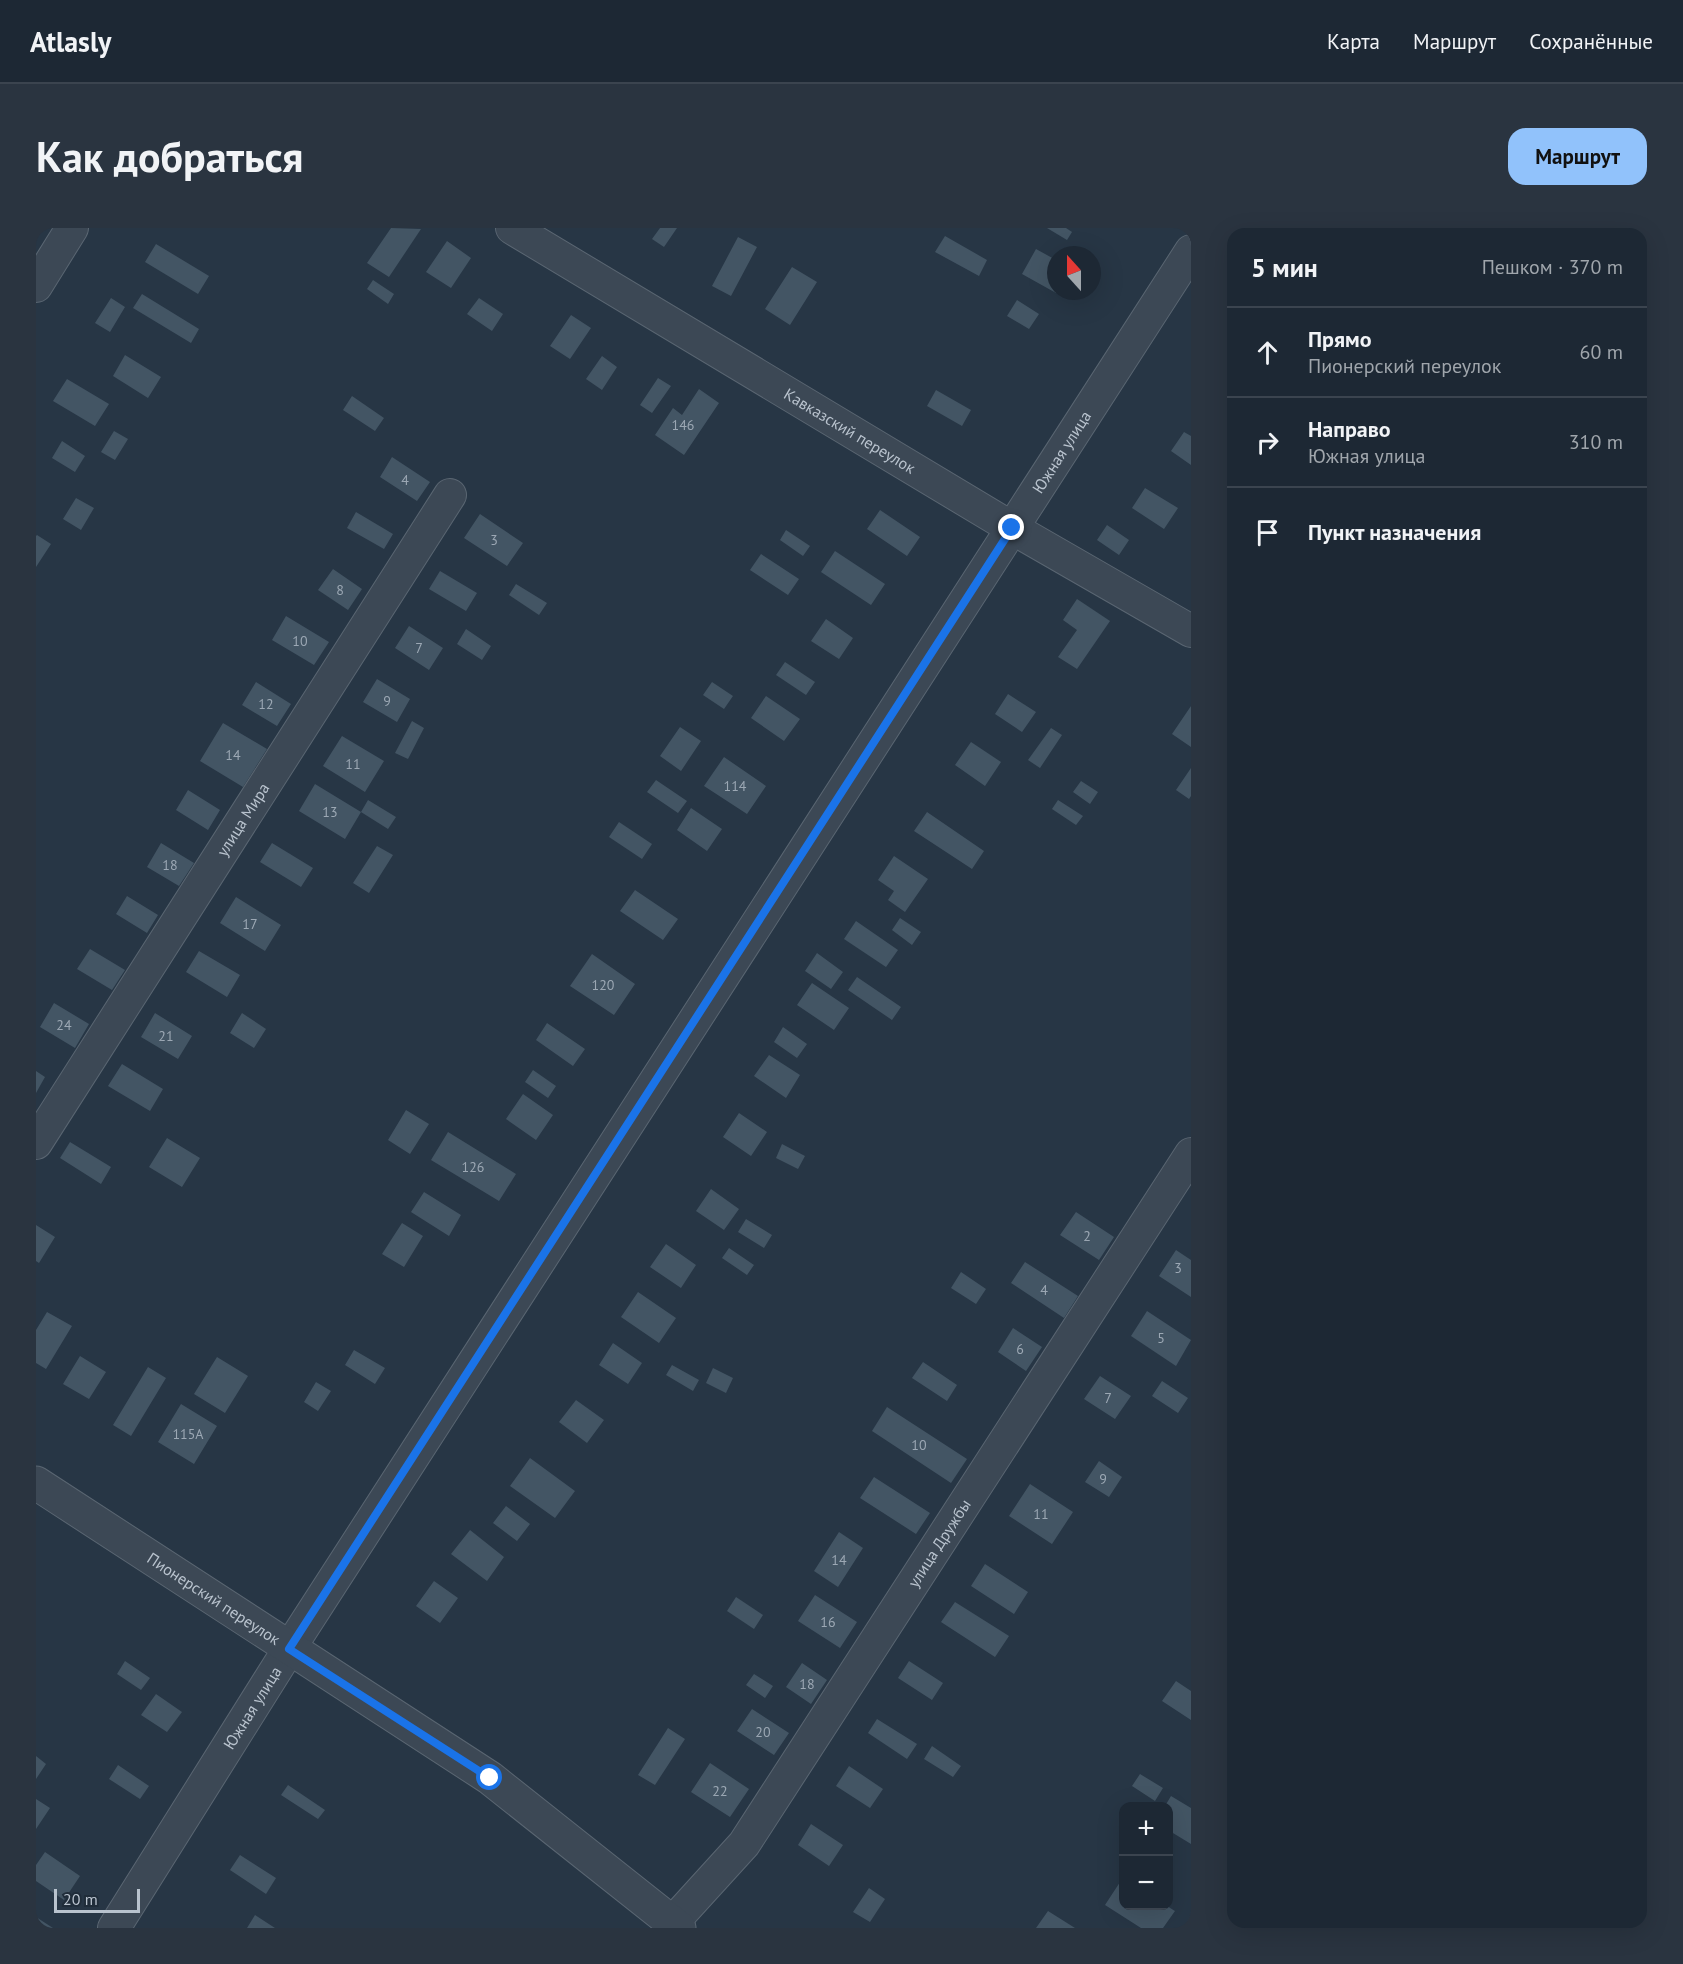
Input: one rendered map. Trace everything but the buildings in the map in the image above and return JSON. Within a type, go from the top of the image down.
[{"type":"street","points":[[36,286],[72,228]]},
{"type":"street","name":"Кавказский переулок","points":[[512,228],[1012,528],[1191,631]]},
{"type":"street","name":"Южная улица","points":[[114,1928],[289,1649],[1191,251]]},
{"type":"street","name":"улица Мира","points":[[36,1143],[450,495]]},
{"type":"street","name":"улица Дружбы","points":[[676,1925],[744,1844],[1191,1154]]},
{"type":"street","name":"Пионерский переулок","points":[[36,1483],[490,1778],[676,1925]]},
{"type":"route","points":[[490,1778],[289,1649],[1012,528]]}]
